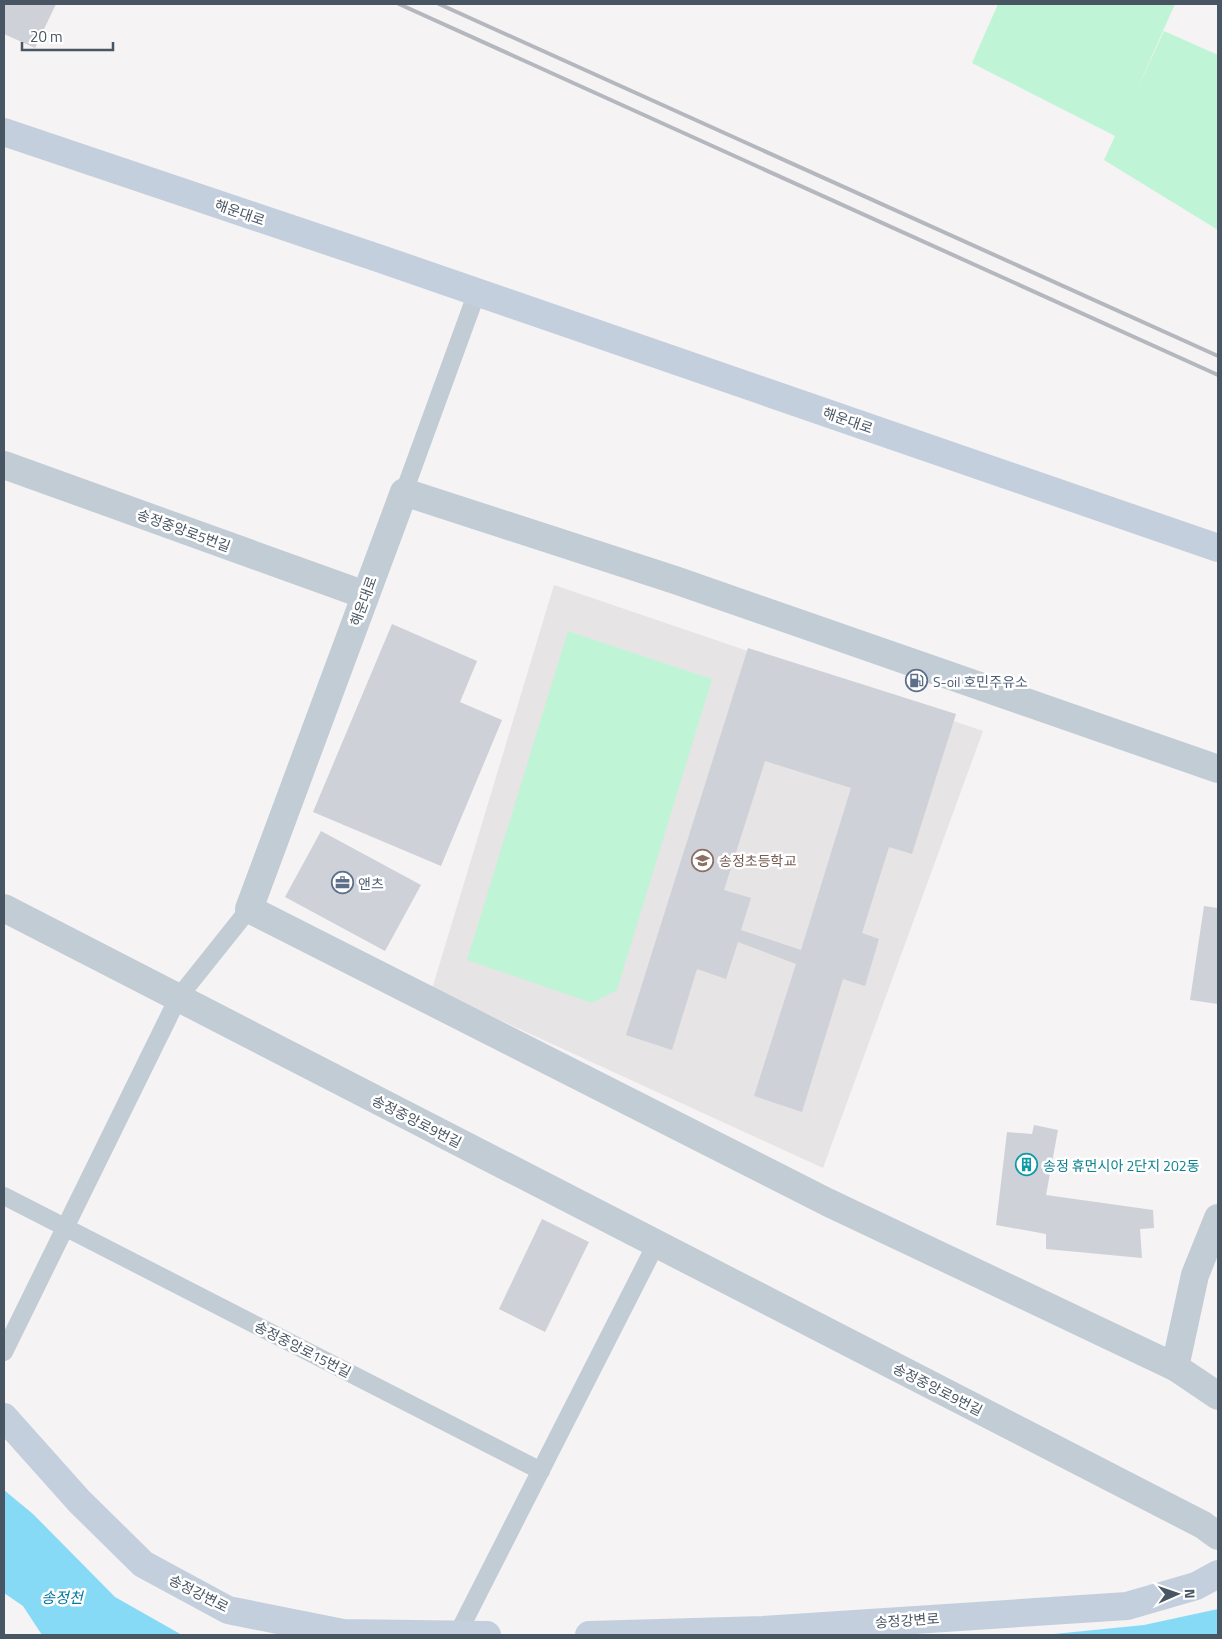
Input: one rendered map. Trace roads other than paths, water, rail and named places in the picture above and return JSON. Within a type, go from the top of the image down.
[{"type":"main road","name":"해운대로","points":[[4,132],[477,292],[1218,548]]},
{"type":"main road","name":"송정강변로","points":[[4,1418],[79,1501],[143,1564],[228,1610],[344,1632],[487,1635]]},
{"type":"main road","name":"송정강변로","points":[[590,1635],[762,1630],[1126,1606],[1196,1586],[1218,1574]]},
{"type":"street","name":"송정중앙로5번길","points":[[4,465],[365,595]]},
{"type":"street","name":"해운대로","points":[[249,909],[404,492]]},
{"type":"street","points":[[404,492],[675,580],[1218,769]]},
{"type":"street","name":"송정중앙로9번길","points":[[4,908],[1203,1525],[1218,1536]]},
{"type":"street","points":[[249,909],[827,1202],[1175,1367],[1218,1396]]},
{"type":"street","points":[[1175,1367],[1195,1274],[1218,1218]]},
{"type":"lane","name":"해운대로","points":[[404,492],[477,292]]},
{"type":"lane","points":[[4,1352],[178,998],[249,909]]},
{"type":"lane","name":"송정중앙로15번길","points":[[4,1196],[541,1471]]},
{"type":"lane","points":[[457,1635],[656,1244]]},
{"type":"water","name":"송정천","points":[[4,1490],[33,1514],[115,1597],[182,1635],[42,1635],[23,1606],[4,1593]]},
{"type":"water","points":[[1218,1609],[1218,1635],[1044,1635],[1144,1625]]},
{"type":"railway","points":[[399,4],[1218,375]]},
{"type":"railway","points":[[439,4],[1218,356]]},
{"type":"place","name":"S-oil 호민주유소","points":[[917,681]]},
{"type":"place","name":"송정초등학교","points":[[703,860]]},
{"type":"place","name":"앤츠","points":[[342,883]]},
{"type":"place","name":"송정 휴먼시아 2단지 202동","points":[[1027,1165]]}]
